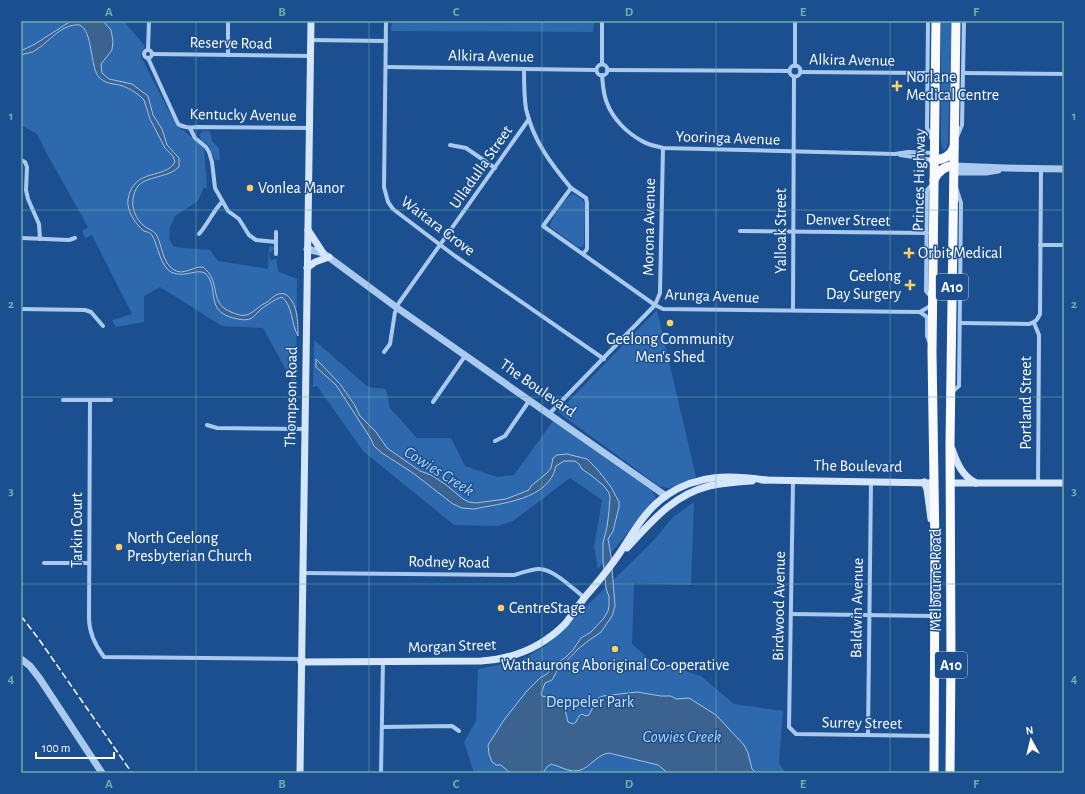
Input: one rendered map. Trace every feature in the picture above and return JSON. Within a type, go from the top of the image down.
[{"type":"highway","name":"Princes Highway","points":[[936,21],[944,163],[950,393],[950,483]]},
{"type":"highway","points":[[944,163],[954,144],[956,21]]},
{"type":"highway","name":"Princes Highway","points":[[934,483],[932,302],[934,182],[944,163]]},
{"type":"highway","name":"The Boulevard","points":[[934,483],[950,483]]},
{"type":"highway","name":"Melbourne Road","points":[[934,483],[934,773]]},
{"type":"highway","name":"Melbourne Road","points":[[947,771],[951,657],[950,483]]},
{"type":"main road","name":"Thompson Road","points":[[300,773],[311,21]]},
{"type":"main road","points":[[307,230],[326,255],[307,268]]},
{"type":"main road","points":[[950,444],[960,469],[969,479],[976,483]]},
{"type":"main road","name":"The Boulevard","points":[[666,496],[689,484],[708,478],[736,476],[766,480],[793,481],[934,483]]},
{"type":"main road","name":"The Boulevard","points":[[673,502],[689,493],[710,486],[766,480]]},
{"type":"main road","points":[[924,482],[927,489],[935,539]]},
{"type":"main road","points":[[950,483],[1064,483]]},
{"type":"main road","points":[[666,496],[673,502]]},
{"type":"main road","name":"Morgan Street","points":[[614,562],[642,520],[666,496]]},
{"type":"main road","name":"Morgan Street","points":[[301,661],[480,661],[511,656],[529,649],[552,636],[566,622],[614,562],[657,515],[673,502]]},
{"type":"street","points":[[148,50],[152,52],[151,57],[148,58],[144,55],[145,51],[148,50],[149,21]]},
{"type":"street","points":[[228,21],[228,55]]},
{"type":"street","name":"Waitara Grove","points":[[386,21],[384,187],[388,202],[393,209],[440,244],[604,359]]},
{"type":"street","points":[[602,21],[602,64]]},
{"type":"street","points":[[795,21],[795,66]]},
{"type":"street","points":[[928,21],[927,129],[944,163],[961,203],[959,386],[950,393]]},
{"type":"street","points":[[954,144],[962,126],[964,21]]},
{"type":"street","points":[[310,40],[386,41]]},
{"type":"street","name":"Reserve Road","points":[[152,54],[310,56]]},
{"type":"street","name":"Kentucky Avenue","points":[[148,58],[178,124],[182,127],[309,128]]},
{"type":"street","points":[[602,64],[605,65],[608,70],[602,75],[597,73],[596,70],[599,65],[602,64]]},
{"type":"street","points":[[795,66],[799,68],[800,72],[799,75],[794,77],[790,75],[789,71],[791,67],[795,66]]},
{"type":"street","name":"Alkira Avenue","points":[[386,67],[596,70]]},
{"type":"street","points":[[524,69],[525,101],[532,131],[544,153],[557,172],[571,188],[586,198],[587,249],[583,254]]},
{"type":"street","name":"Alkira Avenue","points":[[608,70],[789,71]]},
{"type":"street","name":"Alkira Avenue","points":[[800,72],[927,73]]},
{"type":"street","points":[[963,73],[1064,74]]},
{"type":"street","name":"Yooringa Avenue","points":[[602,75],[603,88],[607,103],[622,126],[643,142],[663,148],[895,154],[914,152],[944,163]]},
{"type":"street","name":"Yalloak Street","points":[[793,310],[794,77]]},
{"type":"street","name":"Ulladulla Street","points":[[384,352],[390,344],[397,308],[440,244],[529,119]]},
{"type":"street","points":[[190,128],[195,138],[209,152],[212,162],[214,185],[228,211],[239,219],[248,235],[256,240],[276,242]]},
{"type":"street","points":[[450,145],[467,149],[494,168]]},
{"type":"street","name":"Morona Avenue","points":[[655,305],[660,293],[663,148]]},
{"type":"street","name":"Yooringa Avenue","points":[[895,154],[944,163]]},
{"type":"street","points":[[21,160],[25,162],[27,167],[27,194],[40,224],[40,239]]},
{"type":"street","points":[[944,163],[1006,168],[1064,169]]},
{"type":"street","points":[[960,323],[1029,324],[1034,323],[1037,320],[1040,314],[1041,168]]},
{"type":"street","points":[[932,346],[927,336],[927,317],[920,312],[932,302],[926,291],[927,190],[934,182]]},
{"type":"street","points":[[571,188],[542,227],[655,305]]},
{"type":"street","points":[[199,234],[207,225],[217,207],[222,202]]},
{"type":"street","name":"Denver Street","points":[[740,231],[927,233]]},
{"type":"street","points":[[276,232],[276,254]]},
{"type":"street","points":[[21,238],[69,240],[75,238]]},
{"type":"street","points":[[1040,245],[1064,245]]},
{"type":"street","name":"The Boulevard","points":[[307,249],[326,255],[397,308],[666,496]]},
{"type":"street","name":"Arunga Avenue","points":[[549,414],[655,305],[663,309],[920,312]]},
{"type":"street","points":[[21,309],[85,310],[91,312],[103,326]]},
{"type":"street","name":"Portland Street","points":[[1034,323],[1039,335],[1038,484]]},
{"type":"street","points":[[433,402],[465,356]]},
{"type":"street","points":[[63,400],[110,400]]},
{"type":"street","name":"Tarkin Court","points":[[90,400],[90,629],[98,648],[104,657]]},
{"type":"street","points":[[495,441],[505,436],[530,400]]},
{"type":"street","points":[[207,425],[218,428],[304,429]]},
{"type":"street","name":"Birdwood Avenue","points":[[791,731],[789,727],[793,481]]},
{"type":"street","name":"Baldwin Avenue","points":[[868,734],[871,482]]},
{"type":"street","points":[[44,563],[89,563]]},
{"type":"street","name":"Rodney Road","points":[[302,573],[514,575],[538,569],[547,570],[556,575],[585,598]]},
{"type":"street","points":[[791,614],[935,616]]},
{"type":"street","name":"Morgan Street","points":[[104,657],[301,661]]},
{"type":"street","points":[[21,659],[37,673],[102,773]]},
{"type":"street","points":[[381,773],[383,661]]},
{"type":"street","points":[[383,727],[452,726],[459,731]]},
{"type":"street","name":"Surrey Street","points":[[791,731],[796,734],[934,736]]},
{"type":"green space","points":[[21,21],[124,21],[145,46],[141,53],[141,57],[176,125],[204,147],[207,189],[204,187],[198,201],[175,216],[170,227],[169,239],[174,247],[210,250],[218,261],[268,269],[269,246],[274,247],[269,254],[271,261],[276,258],[277,271],[297,279],[296,381],[292,381],[263,328],[222,326],[160,287],[144,296],[144,322],[116,327],[112,320],[132,314],[92,235],[85,238],[82,231],[88,227],[37,134],[21,125]]},
{"type":"green space","points":[[392,21],[594,21],[593,32],[391,31]]},
{"type":"green space","points":[[941,21],[952,21],[948,141],[947,147],[944,151],[941,143]]},
{"type":"green space","points":[[203,131],[210,131],[212,141],[219,148],[220,160],[215,160],[209,146],[202,141],[199,135]]},
{"type":"green space","points":[[573,194],[582,199],[585,204],[584,244],[582,247],[578,247],[550,226],[559,208]]},
{"type":"green space","points":[[657,310],[696,477],[672,489],[659,486],[558,412]]},
{"type":"green space","points":[[314,340],[368,387],[386,389],[390,408],[417,438],[451,438],[465,466],[497,477],[514,475],[553,421],[652,491],[656,498],[598,569],[594,547],[602,500],[570,478],[513,521],[498,526],[454,525],[363,451],[317,386],[313,387]]},
{"type":"green space","name":"Deppeler Park","points":[[694,502],[691,585],[634,583],[632,644],[650,660],[701,676],[734,704],[783,711],[779,763],[786,773],[474,773],[464,742],[476,721],[478,669],[519,661],[547,645],[654,540],[673,517]]},
{"type":"water","points":[[71,21],[103,21],[111,30],[113,41],[112,50],[101,64],[102,73],[109,79],[132,84],[148,96],[153,115],[162,129],[167,145],[179,158],[179,167],[169,173],[146,180],[138,186],[133,196],[133,207],[136,217],[156,234],[167,263],[178,272],[203,267],[212,279],[217,298],[220,303],[224,308],[240,315],[249,314],[275,296],[285,294],[293,302],[295,307],[298,336],[288,305],[282,297],[261,309],[249,319],[238,319],[220,312],[214,300],[210,280],[206,274],[199,272],[176,274],[167,269],[164,265],[152,235],[144,231],[132,217],[128,203],[131,189],[136,182],[150,175],[164,171],[175,162],[173,156],[165,148],[150,119],[144,100],[129,89],[104,81],[98,76],[95,71],[87,35],[80,25],[68,27],[56,33],[34,51],[21,55],[21,51],[35,44]]},
{"type":"water","name":"Cowies Creek","points":[[316,359],[340,384],[354,404],[360,416],[376,432],[387,448],[420,471],[431,475],[445,484],[469,502],[476,503],[506,499],[529,490],[531,486],[551,468],[553,458],[557,455],[567,454],[587,459],[611,487],[619,502],[613,531],[608,539],[611,556],[615,606],[612,616],[601,632],[578,649],[557,671],[552,680],[545,683],[541,694],[542,696],[561,700],[564,705],[568,722],[573,724],[582,714],[586,716],[589,715],[595,703],[599,701],[598,698],[603,696],[637,692],[671,696],[676,699],[689,698],[716,715],[744,745],[748,753],[752,769],[756,773],[668,773],[658,765],[609,753],[599,757],[579,771],[573,771],[551,764],[543,773],[513,773],[509,772],[501,765],[496,765],[492,762],[488,745],[504,720],[526,692],[540,678],[547,674],[553,666],[566,657],[581,638],[591,632],[604,618],[608,611],[609,597],[606,588],[603,561],[603,543],[609,511],[609,493],[604,486],[582,469],[575,461],[564,461],[556,466],[552,477],[544,486],[523,498],[474,509],[462,508],[453,504],[413,473],[382,453],[374,446],[336,385],[316,367]]},
{"type":"railway","points":[[21,616],[132,773]]},
{"type":"place","name":"Norlane Medical Centre","points":[[897,86]]},
{"type":"place","name":"Vonlea Manor","points":[[250,188]]},
{"type":"place","name":"Orbit Medical","points":[[909,253]]},
{"type":"place","name":"Geelong Day Surgery","points":[[910,285]]},
{"type":"place","name":"Geelong Community Men's Shed","points":[[670,323]]},
{"type":"place","name":"North Geelong Presbyterian Church","points":[[119,547]]},
{"type":"place","name":"CentreStage","points":[[501,608]]},
{"type":"place","name":"Wathaurong Aboriginal Co-operative","points":[[615,649]]}]
